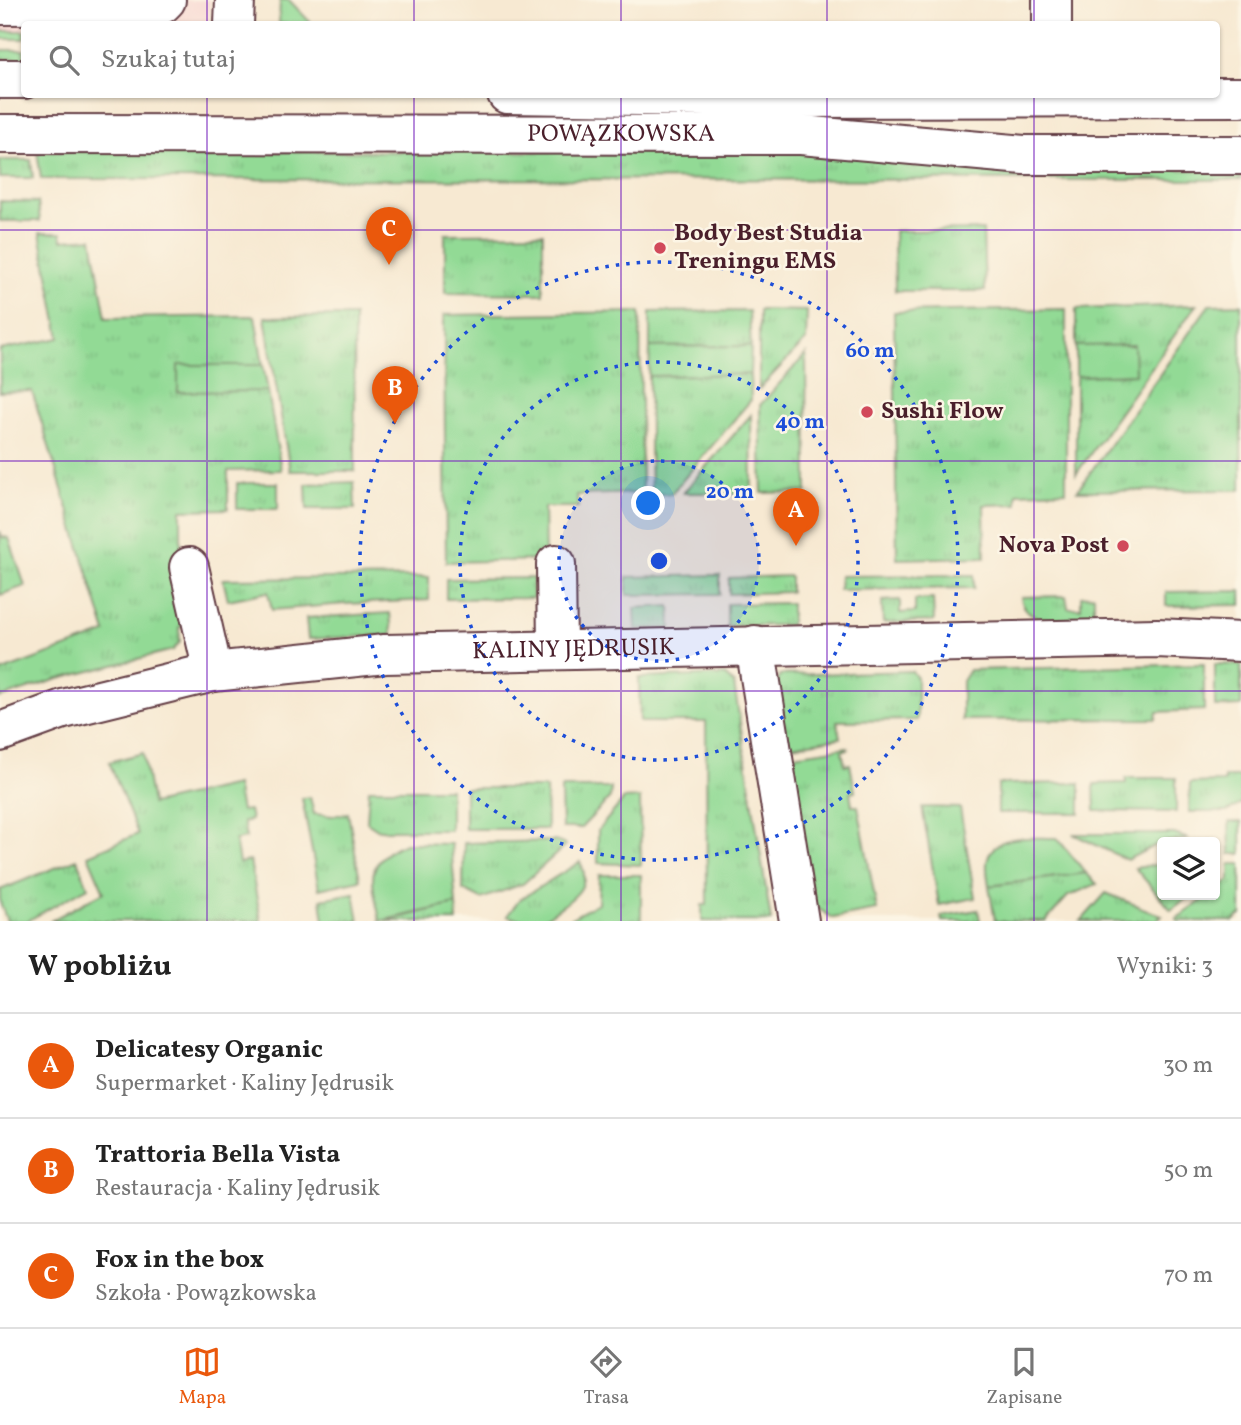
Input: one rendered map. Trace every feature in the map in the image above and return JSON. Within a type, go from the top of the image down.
[{"type":"main road","points":[[0,5],[162,4],[166,0]]},
{"type":"main road","points":[[234,0],[234,21]]},
{"type":"main road","points":[[1052,0],[1052,21]]},
{"type":"main road","points":[[0,79],[21,79]]},
{"type":"main road","name":"POWĄZKOWSKA","points":[[1220,97],[1241,97]]},
{"type":"main road","name":"POWĄZKOWSKA","points":[[0,134],[802,135],[1024,155],[1241,155]]},
{"type":"main road","points":[[556,564],[557,650]]},
{"type":"main road","points":[[189,567],[213,672]]},
{"type":"main road","name":"KALINY JĘDRUSIK","points":[[1157,638],[1241,626]]},
{"type":"main road","name":"KALINY JĘDRUSIK","points":[[0,732],[62,709],[213,672],[385,654],[1157,638],[1241,642]]},
{"type":"main road","points":[[754,645],[799,921]]},
{"type":"shaded area","points":[[0,0],[210,0],[210,21],[21,21],[21,30],[0,30]]},
{"type":"green space","points":[[280,0],[289,0],[309,21],[279,21]]},
{"type":"green space","points":[[0,31],[21,31],[21,39],[0,39]]},
{"type":"green space","points":[[0,50],[21,50],[21,59],[0,59]]},
{"type":"green space","points":[[37,151],[797,152],[1241,172],[1241,180],[41,179]]},
{"type":"green space","points":[[0,160],[31,160],[33,178],[0,178]]},
{"type":"green space","points":[[0,201],[38,202],[40,221],[0,221]]},
{"type":"green space","points":[[983,230],[985,291],[895,291],[894,231]]},
{"type":"green space","points":[[40,233],[61,233],[62,240],[92,238],[106,318],[255,316],[263,365],[179,365],[178,391],[268,391],[281,470],[228,471],[228,509],[181,510],[181,563],[189,625],[179,627],[180,642],[173,650],[59,679],[0,698],[0,672],[106,633],[32,391],[0,392],[0,350],[60,338]]},
{"type":"green space","points":[[543,233],[543,294],[445,293],[445,234]]},
{"type":"green space","points":[[1241,304],[1241,490],[1077,491],[1209,305]]},
{"type":"green space","points":[[1196,305],[1076,474],[1076,376],[1135,374],[1076,346],[1076,309]]},
{"type":"green space","points":[[1066,309],[1066,491],[1017,493],[1017,504],[984,505],[985,557],[897,559],[894,312]]},
{"type":"green space","points":[[759,310],[807,311],[806,340],[759,389]]},
{"type":"green space","points":[[749,311],[751,346],[650,347],[650,312]]},
{"type":"green space","points":[[640,312],[642,493],[577,495],[578,507],[544,507],[545,560],[446,562],[444,315]]},
{"type":"green space","points":[[354,316],[355,471],[290,471],[265,317]]},
{"type":"green space","points":[[1134,345],[1135,374],[1076,376],[1076,346]]},
{"type":"green space","points":[[751,346],[750,374],[649,376],[650,347]]},
{"type":"green space","points":[[806,354],[807,492],[762,493],[760,405]]},
{"type":"green space","points":[[178,365],[263,365],[268,391],[178,392]]},
{"type":"green space","points":[[750,374],[751,400],[671,494],[651,494],[649,376]]},
{"type":"green space","points":[[751,415],[752,493],[683,493]]},
{"type":"green space","points":[[354,482],[355,509],[307,509],[306,484]]},
{"type":"green space","points":[[237,483],[278,483],[278,509],[237,509]]},
{"type":"green space","points":[[0,531],[2,537],[9,538],[25,586],[0,595]]},
{"type":"green space","points":[[720,575],[720,594],[627,595],[627,577]]},
{"type":"green space","points":[[974,575],[974,588],[839,590],[840,576]]},
{"type":"green space","points":[[790,576],[790,592],[729,594],[729,578]]},
{"type":"green space","points":[[429,577],[429,600],[272,610],[268,592],[228,600],[223,579]]},
{"type":"green space","points":[[533,578],[533,598],[446,599],[446,579]]},
{"type":"green space","points":[[1241,591],[1241,605],[1166,606],[1166,592]]},
{"type":"green space","points":[[1094,595],[1094,617],[1062,619],[1031,614],[1024,607],[1021,597],[1066,596],[1068,608],[1081,608],[1081,596]]},
{"type":"green space","points":[[933,599],[934,621],[883,623],[882,601],[900,600],[900,613],[915,612],[915,600]]},
{"type":"green space","points":[[791,603],[791,625],[727,626],[727,604]]},
{"type":"green space","points":[[670,606],[671,628],[636,629],[635,608]]},
{"type":"green space","points":[[390,613],[392,635],[308,639],[306,618]]},
{"type":"green space","points":[[1204,664],[1204,710],[1157,712],[1156,719],[962,720],[962,681],[969,670]]},
{"type":"green space","points":[[1215,664],[1241,665],[1241,706],[1215,707]]},
{"type":"green space","points":[[912,671],[917,678],[917,720],[837,721],[840,738],[785,747],[777,681],[780,675]]},
{"type":"green space","points":[[725,675],[734,684],[771,921],[702,921],[702,905],[707,905],[706,722],[640,722],[639,678]]},
{"type":"green space","points":[[848,749],[842,751],[845,765],[850,764],[855,791],[850,792],[852,806],[858,806],[877,910],[833,918],[814,906],[786,756]]},
{"type":"green space","points":[[143,753],[152,804],[236,785],[241,811],[249,810],[251,820],[243,822],[246,838],[235,840],[239,863],[250,861],[261,921],[50,921],[104,892],[88,855],[138,834],[109,762]]},
{"type":"green space","points":[[1224,777],[1241,777],[1241,804],[1227,812],[1189,812],[1190,783],[1224,782]]},
{"type":"green space","points":[[1126,778],[1176,778],[1176,812],[1095,811],[1094,784],[1126,783]]},
{"type":"green space","points":[[1080,783],[1080,813],[998,813],[998,784]]},
{"type":"green space","points":[[465,788],[546,788],[547,829],[465,829]]},
{"type":"green space","points":[[561,788],[611,788],[610,798],[581,828],[562,828]]},
{"type":"green space","points":[[369,789],[450,789],[450,830],[379,830],[367,822]]},
{"type":"green space","points":[[310,797],[314,814],[332,816],[348,813],[360,880],[319,889],[302,798]]},
{"type":"green space","points":[[640,798],[641,865],[598,863],[598,830],[624,799]]},
{"type":"green space","points":[[922,807],[960,808],[975,898],[939,905]]},
{"type":"green space","points":[[1229,822],[1241,822],[1241,854],[1230,854]]},
{"type":"green space","points":[[1073,834],[1174,834],[1183,837],[1157,837],[1157,845],[1127,860]]},
{"type":"green space","points":[[1018,838],[1057,838],[1086,873],[989,886],[987,861],[999,844]]},
{"type":"green space","points":[[555,841],[566,845],[523,884],[481,899],[463,890],[464,843]]},
{"type":"green space","points":[[405,843],[451,844],[456,904],[380,921],[373,874],[382,858]]},
{"type":"green space","points":[[77,859],[88,887],[27,921],[7,921],[0,902],[0,890]]},
{"type":"green space","points":[[580,862],[583,885],[568,902],[541,920],[507,916],[519,900]]},
{"type":"green space","points":[[1230,864],[1241,864],[1241,915],[1233,921],[1176,919],[1203,900],[1220,900],[1220,887],[1230,880]]},
{"type":"green space","points":[[1157,865],[1157,894],[1135,868]]},
{"type":"green space","points":[[1086,873],[1097,884],[1068,896],[1046,921],[995,921],[989,886]]},
{"type":"green space","points":[[599,875],[641,875],[641,920],[566,921],[598,903]]},
{"type":"green space","points":[[354,893],[359,921],[324,921],[321,899]]},
{"type":"green space","points":[[1106,893],[1162,916],[1155,921],[1081,921]]},
{"type":"green space","points":[[1162,900],[1184,900],[1171,910]]},
{"type":"green space","points":[[456,904],[457,921],[386,921]]},
{"type":"green space","points":[[978,910],[980,921],[942,921],[941,916]]},
{"type":"place","name":"Body Best Studia Treningu EMS","points":[[660,248]]},
{"type":"place","name":"Fox in the box","points":[[389,265]]},
{"type":"place","name":"Sushi Flow","points":[[867,412]]},
{"type":"place","name":"Trattoria Bella Vista","points":[[395,424]]},
{"type":"place","name":"Delicatesy Organic","points":[[796,546]]},
{"type":"place","name":"Nova Post","points":[[1123,546]]}]
